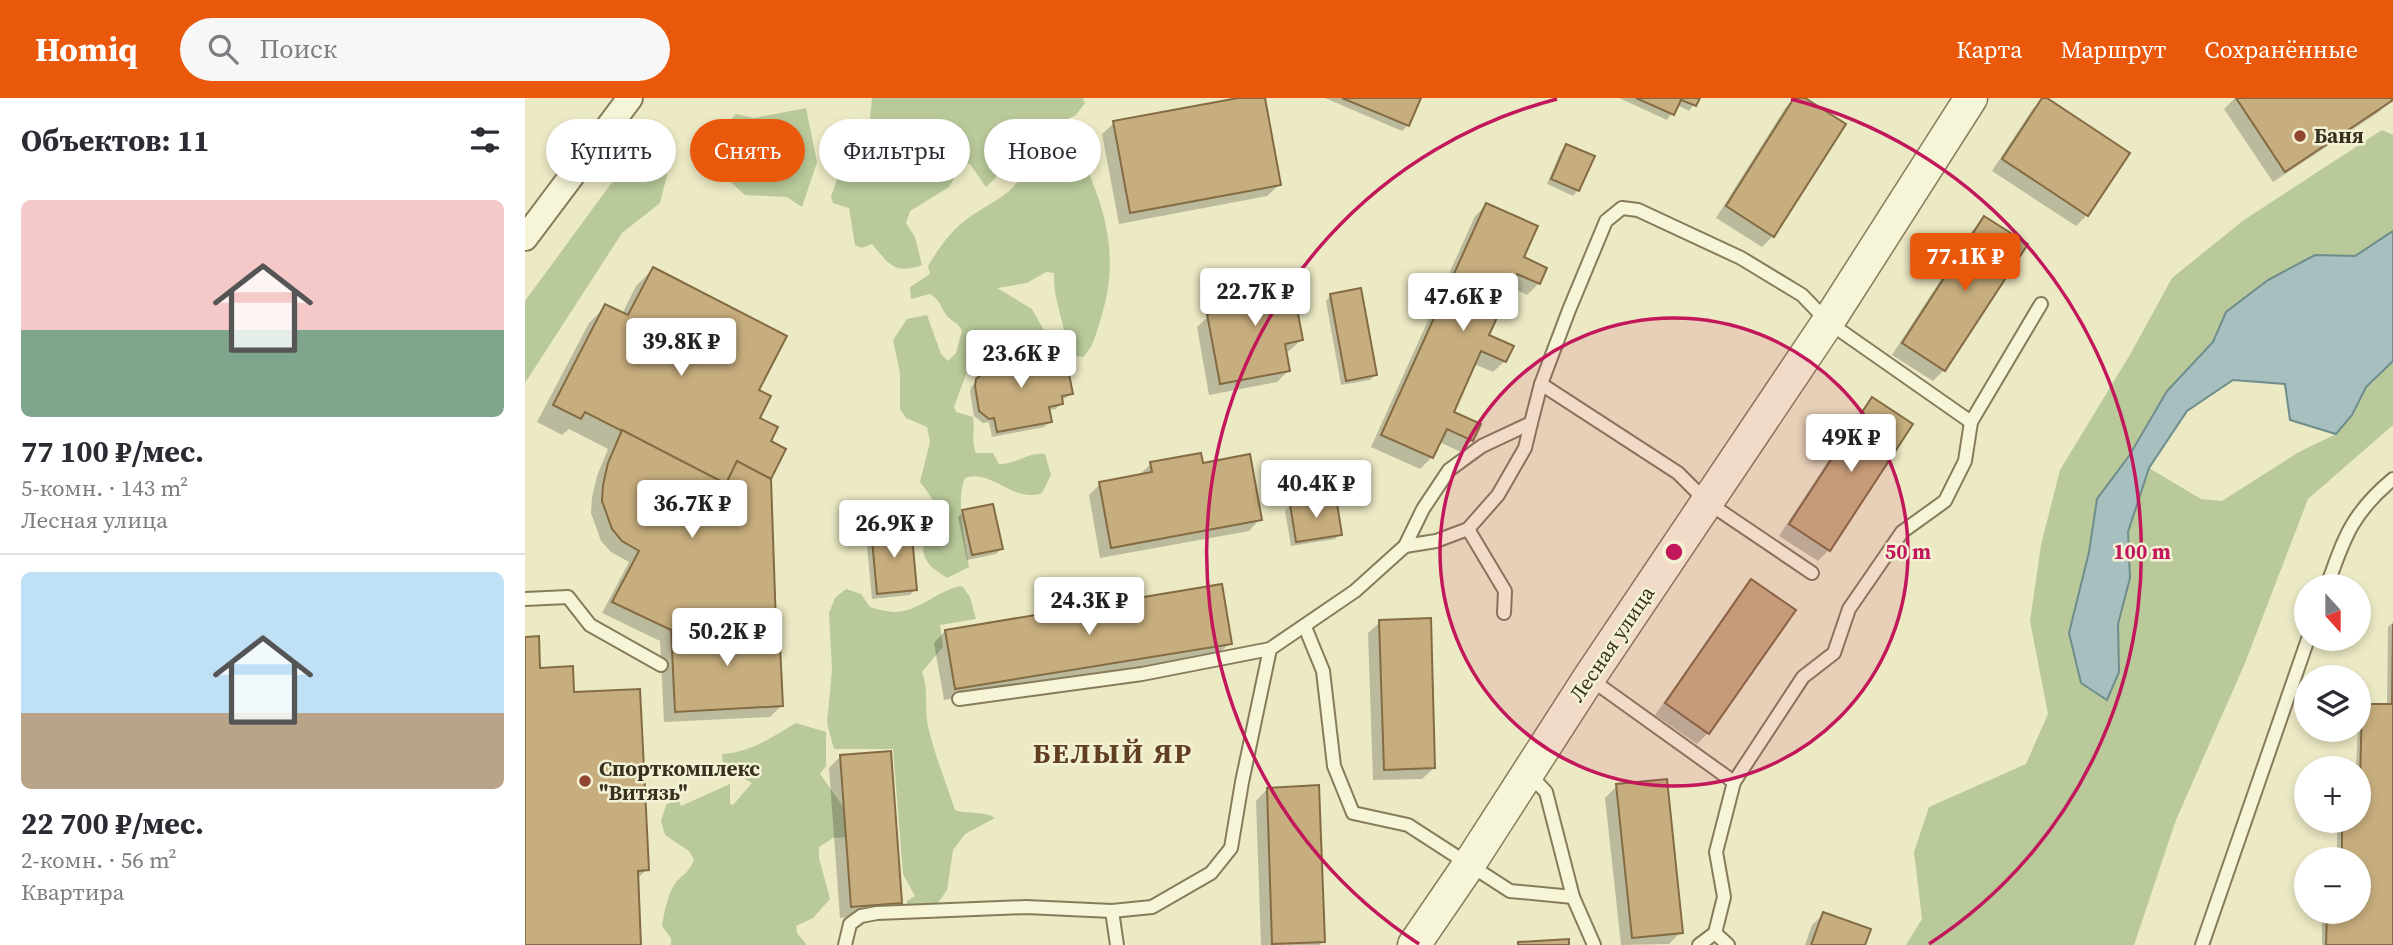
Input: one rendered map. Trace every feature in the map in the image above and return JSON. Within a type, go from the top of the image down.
[{"type":"street","points":[[525,238],[630,98]]},
{"type":"street","name":"Лесная улица","points":[[1414,945],[1828,322],[1972,98]]},
{"type":"lane","points":[[1405,546],[1436,541],[1468,529],[1498,495],[1525,448],[1541,384],[1606,221],[1622,208],[1638,210],[1741,258],[1802,295],[1828,322],[1971,422]]},
{"type":"lane","points":[[1699,945],[1715,933],[1724,897],[1716,852],[1734,782],[1803,677],[1834,653],[1849,609],[1902,532],[1945,501],[1965,461],[1971,422],[2041,304]]},
{"type":"lane","points":[[1541,384],[1678,473],[1707,502],[1812,573]]},
{"type":"lane","points":[[959,699],[1142,674],[1270,649],[1355,591],[1405,546],[1423,509],[1449,470],[1482,446],[1531,423]]},
{"type":"lane","points":[[2331,574],[2344,536],[2372,497],[2393,479]]},
{"type":"lane","points":[[1468,529],[1504,591],[1504,613]]},
{"type":"lane","points":[[525,599],[568,597],[590,625],[661,665]]},
{"type":"lane","points":[[1305,627],[1323,671],[1334,766],[1353,813],[1408,825],[1510,891],[1573,897]]},
{"type":"lane","points":[[845,945],[850,923],[861,916],[877,913],[1026,907],[1112,911],[1152,907],[1211,873],[1231,848],[1270,649]]},
{"type":"lane","points":[[2202,945],[2304,651]]},
{"type":"lane","points":[[1589,678],[1734,782]]},
{"type":"lane","points":[[1528,772],[1546,792],[1573,897],[1594,945]]},
{"type":"lane","points":[[1112,911],[1117,945]]},
{"type":"lane","points":[[1715,933],[1728,945]]},
{"type":"green space","points":[[872,98],[1083,98],[1085,103],[1076,115],[1068,119],[984,119],[984,182],[991,182],[986,187],[970,164],[970,119],[870,118]]},
{"type":"green space","points":[[806,108],[817,162],[802,207],[787,197],[745,195],[730,182],[805,182],[805,119],[731,119],[736,114],[754,118]]},
{"type":"green space","points":[[2382,130],[2393,135],[2393,231],[2354,256],[2315,255],[2268,280],[2226,312],[2213,342],[2167,391],[2129,456],[2097,499],[2089,552],[2119,672],[2118,624],[2130,578],[2128,532],[2149,468],[2201,499],[2222,501],[2299,452],[2336,434],[2352,415],[2366,387],[2393,361],[2393,425],[2308,499],[2245,663],[2176,820],[2134,945],[1906,945],[1922,919],[1914,852],[1929,807],[2026,764],[2048,714],[2030,621],[2041,545],[2060,470],[2131,353],[2172,278],[2244,220]]},
{"type":"green space","points":[[612,182],[665,182],[660,203],[622,233],[525,383],[525,301]]},
{"type":"green space","points":[[836,182],[952,182],[949,187],[910,211],[906,223],[915,237],[922,265],[905,269],[893,266],[872,244],[862,248],[855,245],[849,208],[833,203],[831,197]]},
{"type":"green space","points":[[1017,182],[1092,182],[1104,216],[1108,240],[1108,290],[1094,339],[1083,357],[1068,355],[1055,293],[1054,273],[1046,272],[1027,283],[997,288],[1032,309],[1046,334],[1044,338],[1031,341],[1020,339],[1017,332],[1011,330],[998,334],[994,340],[998,350],[978,356],[966,374],[954,407],[956,412],[973,417],[976,453],[993,453],[999,464],[1045,454],[1051,475],[1042,493],[1032,495],[1022,494],[984,478],[965,478],[961,510],[969,567],[947,578],[931,566],[924,556],[923,548],[936,513],[933,500],[920,482],[930,442],[927,427],[906,418],[900,409],[900,373],[893,340],[907,319],[927,315],[941,354],[948,361],[956,353],[962,331],[959,326],[930,294],[911,299],[910,287],[930,274],[928,266],[952,232]]},
{"type":"green space","points":[[962,586],[970,597],[976,619],[940,625],[943,647],[922,672],[927,719],[933,747],[955,810],[986,814],[995,818],[965,834],[953,850],[947,890],[933,910],[907,907],[907,901],[915,896],[903,874],[893,749],[834,749],[827,723],[832,670],[829,613],[835,598],[846,589],[861,594],[870,607],[901,612]]},
{"type":"green space","points":[[796,723],[826,732],[826,766],[820,774],[852,819],[850,837],[833,838],[819,847],[819,858],[830,899],[813,918],[796,926],[797,933],[807,945],[671,945],[671,938],[662,926],[666,906],[673,887],[694,860],[689,851],[665,835],[661,821],[666,805],[674,800],[679,801],[681,806],[730,784],[730,804],[733,805],[752,783],[723,766],[722,754],[742,751]]},
{"type":"water","points":[[2393,231],[2393,361],[2366,387],[2352,415],[2336,434],[2290,420],[2285,384],[2233,380],[2187,411],[2149,468],[2128,532],[2130,578],[2118,624],[2119,672],[2107,700],[2081,683],[2069,633],[2089,552],[2097,499],[2129,456],[2167,391],[2213,342],[2226,312],[2268,280],[2315,255],[2355,256]]},
{"type":"building","points":[[1238,98],[1265,98],[1281,185],[1130,213],[1113,121]]},
{"type":"building","points":[[1342,98],[1421,98],[1409,126]]},
{"type":"building","points":[[1636,98],[1682,98],[1674,115]]},
{"type":"building","points":[[1700,98],[1696,106],[1681,100]]},
{"type":"building","points":[[1794,98],[1805,98],[1846,124],[1774,237],[1726,206]]},
{"type":"building","points":[[2042,98],[2047,98],[2130,153],[2088,216],[2002,159]]},
{"type":"building","name":"Баня","points":[[2236,98],[2391,98],[2393,100],[2285,172]]},
{"type":"building","points":[[1566,144],[1595,156],[1579,191],[1551,179]]},
{"type":"building","points":[[1486,203],[1538,226],[1524,257],[1547,268],[1540,284],[1517,274],[1489,335],[1514,346],[1506,362],[1481,351],[1454,412],[1481,424],[1473,441],[1447,429],[1433,458],[1381,435]]},
{"type":"building","points":[[1984,216],[2028,244],[1945,371],[1902,343]]},
{"type":"building","points":[[653,267],[787,336],[759,390],[771,396],[760,418],[778,427],[771,441],[786,449],[771,479],[737,461],[726,484],[585,412],[581,419],[553,405],[605,304],[628,315]]},
{"type":"building","points":[[1290,272],[1303,340],[1285,344],[1290,371],[1220,384],[1207,314],[1222,311],[1218,286]]},
{"type":"building","points":[[1361,288],[1377,375],[1346,381],[1330,294]]},
{"type":"building","points":[[1038,350],[1040,363],[1055,360],[1057,371],[1068,369],[1073,394],[1062,396],[1063,404],[1049,407],[1052,422],[997,432],[994,418],[989,419],[979,411],[975,386],[976,379],[986,374],[984,360]]},
{"type":"building","points":[[1872,397],[1913,424],[1830,551],[1789,524]]},
{"type":"building","points":[[622,430],[726,484],[737,461],[771,479],[776,625],[671,630],[612,602],[639,551],[622,541],[612,529],[602,501],[608,463]]},
{"type":"building","points":[[1201,453],[1203,463],[1250,454],[1262,520],[1111,548],[1099,482],[1152,472],[1150,462]]},
{"type":"building","points":[[1336,497],[1342,535],[1296,542],[1290,504]]},
{"type":"building","points":[[993,504],[1003,549],[972,555],[962,510]]},
{"type":"building","points":[[911,526],[917,590],[877,594],[871,529]]},
{"type":"building","points":[[1751,579],[1796,610],[1709,734],[1665,703]]},
{"type":"building","points":[[1222,584],[1232,644],[955,689],[945,630]]},
{"type":"building","points":[[1431,618],[1435,768],[1384,770],[1379,620]]},
{"type":"building","points":[[2393,624],[2393,945],[2326,945],[2327,924],[2371,924],[2371,847],[2342,847],[2342,833],[2371,833],[2371,756],[2361,756],[2361,742],[2371,742],[2371,704],[2392,704]]},
{"type":"building","points":[[779,625],[783,706],[675,712],[671,630]]},
{"type":"building","name":"Спорткомплекс \"Витязь\"","points":[[539,636],[540,668],[573,666],[574,692],[640,689],[649,870],[638,871],[641,945],[525,945],[525,637]]},
{"type":"building","points":[[891,751],[902,903],[851,907],[840,755]]},
{"type":"building","points":[[1667,779],[1683,933],[1632,938],[1616,784]]},
{"type":"building","points":[[1319,785],[1325,942],[1272,944],[1267,788]]},
{"type":"building","points":[[1823,912],[1871,929],[1865,945],[1811,945]]},
{"type":"building","points":[[1569,939],[1569,945],[1518,945],[1518,942]]},
{"type":"place","name":"Баня","points":[[2300,136]]},
{"type":"place","name":"Спорткомплекс \"Витязь\"","points":[[585,781]]},
{"type":"district","name":"БЕЛЫЙ ЯР","points":[[1113,753]]}]
